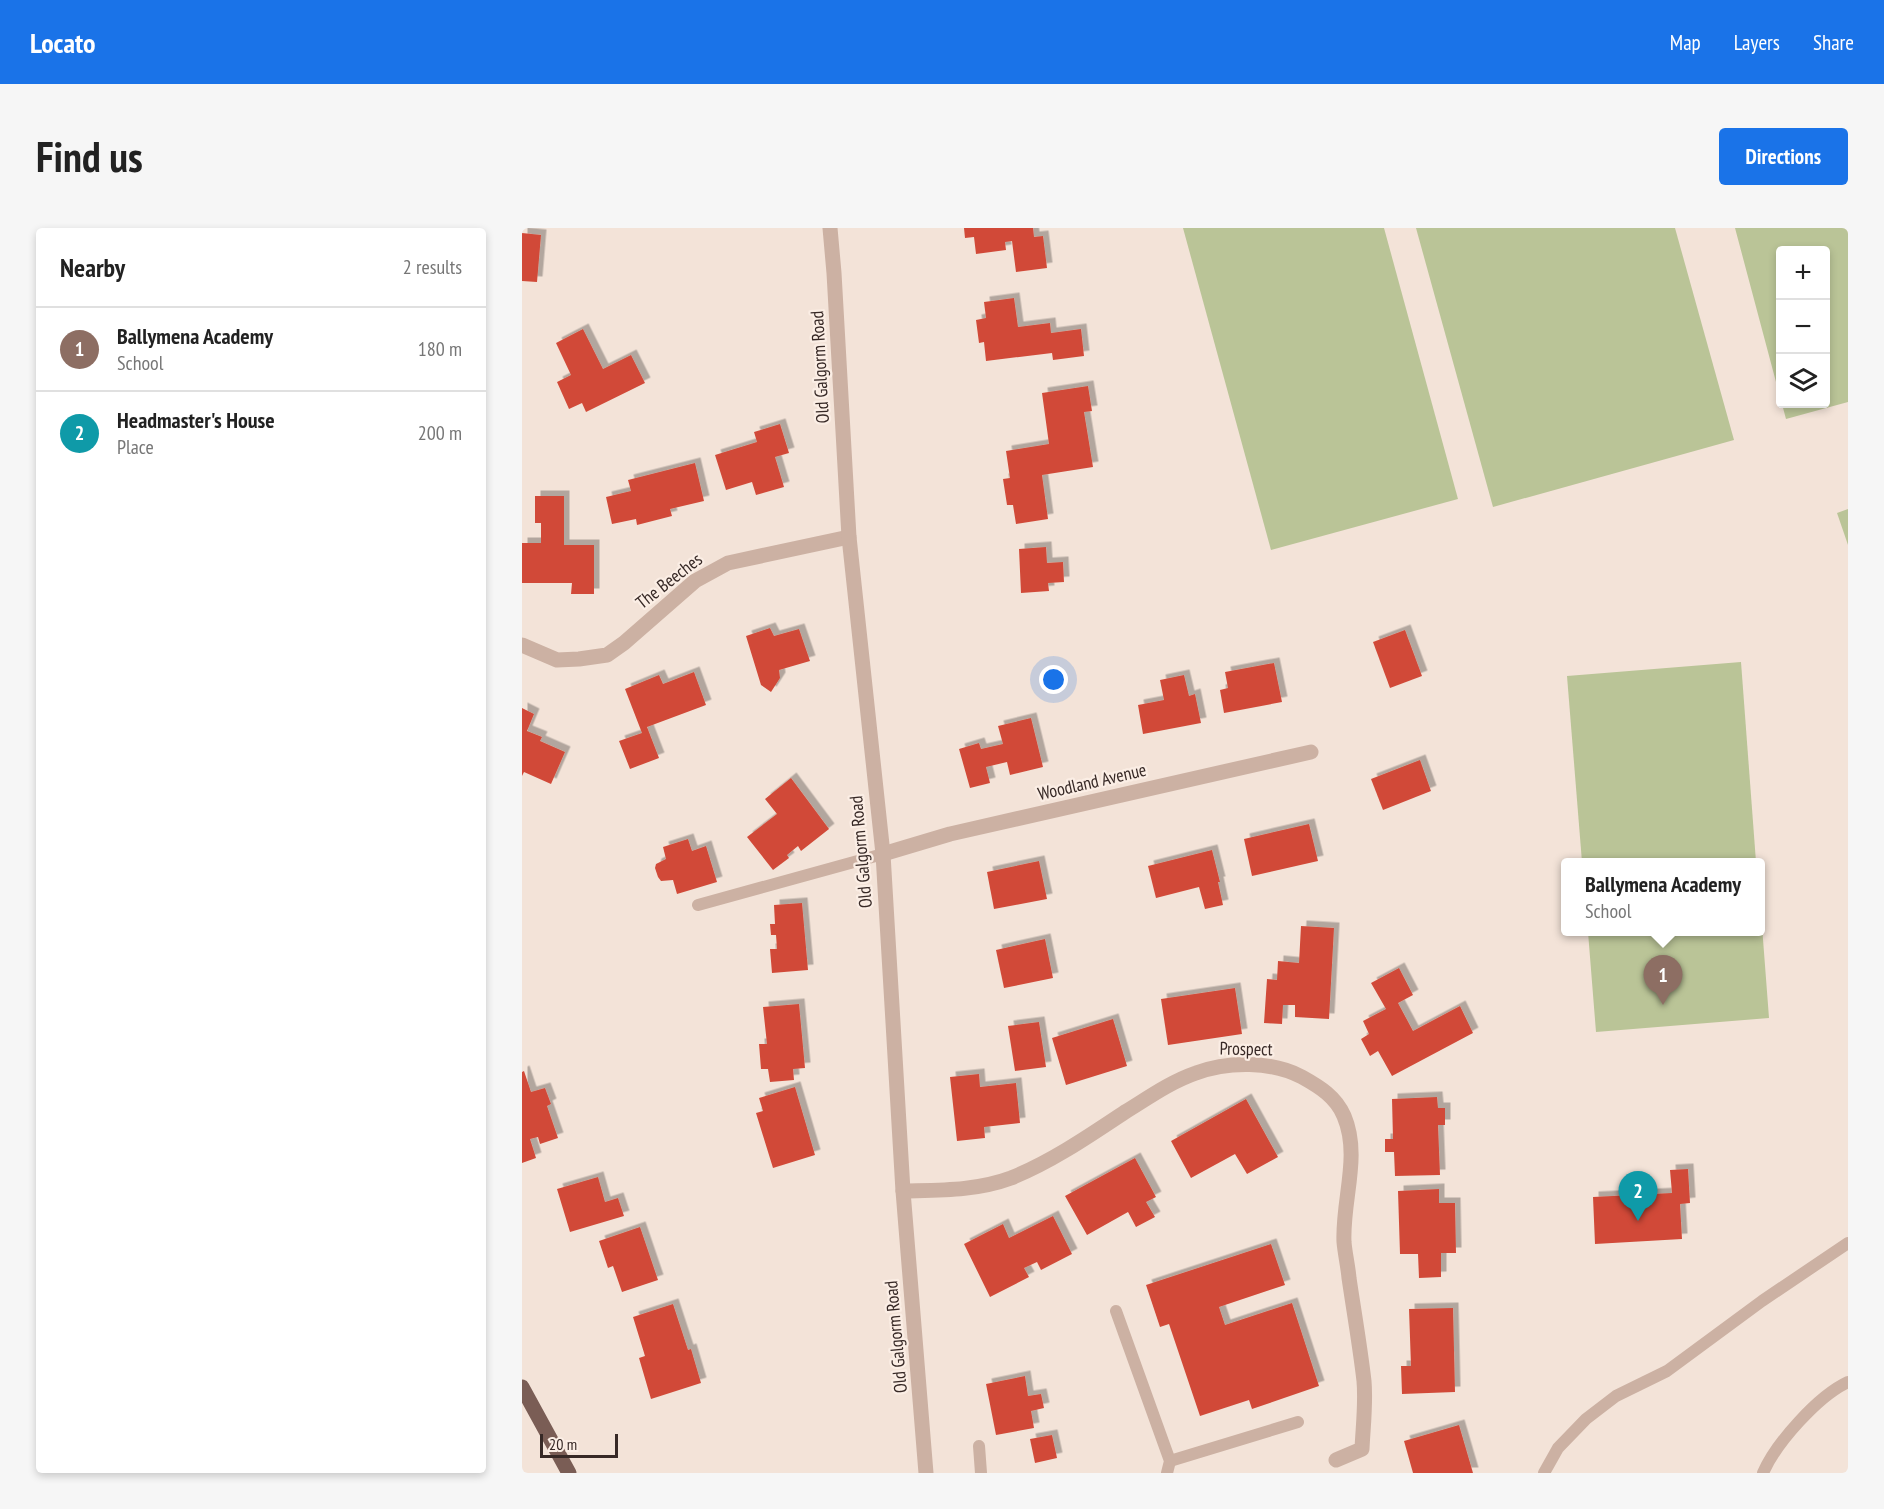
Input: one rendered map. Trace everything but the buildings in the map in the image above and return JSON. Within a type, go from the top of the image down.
[{"type":"main road","points":[[522,1387],[569,1473]]},
{"type":"street","name":"Old Galgorm Road","points":[[830,228],[849,537],[883,854],[903,1191],[926,1473]]},
{"type":"street","name":"The Beeches","points":[[522,645],[557,660],[607,655],[624,644],[695,580],[712,570],[728,563],[849,537]]},
{"type":"street","name":"Woodland Avenue","points":[[883,854],[950,834],[1311,752]]},
{"type":"street","name":"Prospect","points":[[903,1191],[954,1190],[1011,1178],[1066,1150],[1159,1090],[1210,1068],[1237,1065],[1269,1066],[1293,1072],[1315,1084],[1333,1098],[1344,1116],[1350,1136],[1352,1162],[1344,1241],[1364,1384],[1362,1449],[1336,1460]]},
{"type":"lane","points":[[698,905],[883,854]]},
{"type":"lane","points":[[1544,1473],[1558,1448],[1586,1419],[1616,1396],[1667,1371],[1762,1301],[1848,1243]]},
{"type":"lane","points":[[1116,1311],[1168,1467],[1298,1422]]},
{"type":"lane","points":[[1763,1473],[1768,1460],[1813,1407],[1848,1382]]},
{"type":"lane","points":[[979,1446],[981,1473]]},
{"type":"green space","points":[[1183,228],[1384,228],[1458,499],[1271,550]]},
{"type":"green space","points":[[1416,228],[1675,228],[1734,440],[1493,507]]},
{"type":"green space","points":[[1735,228],[1848,228],[1848,402],[1830,407],[1830,246],[1776,246],[1776,382]]},
{"type":"green space","points":[[1783,408],[1826,408],[1786,419]]},
{"type":"green space","points":[[1848,509],[1848,545],[1837,513]]},
{"type":"green space","points":[[1741,662],[1756,858],[1582,858],[1567,676]]},
{"type":"green space","points":[[1588,936],[1763,936],[1769,1018],[1596,1032]]},
{"type":"place","name":"Ballymena Academy","points":[[1663,1005]]},
{"type":"place","name":"Headmaster's House","points":[[1638,1221]]}]
